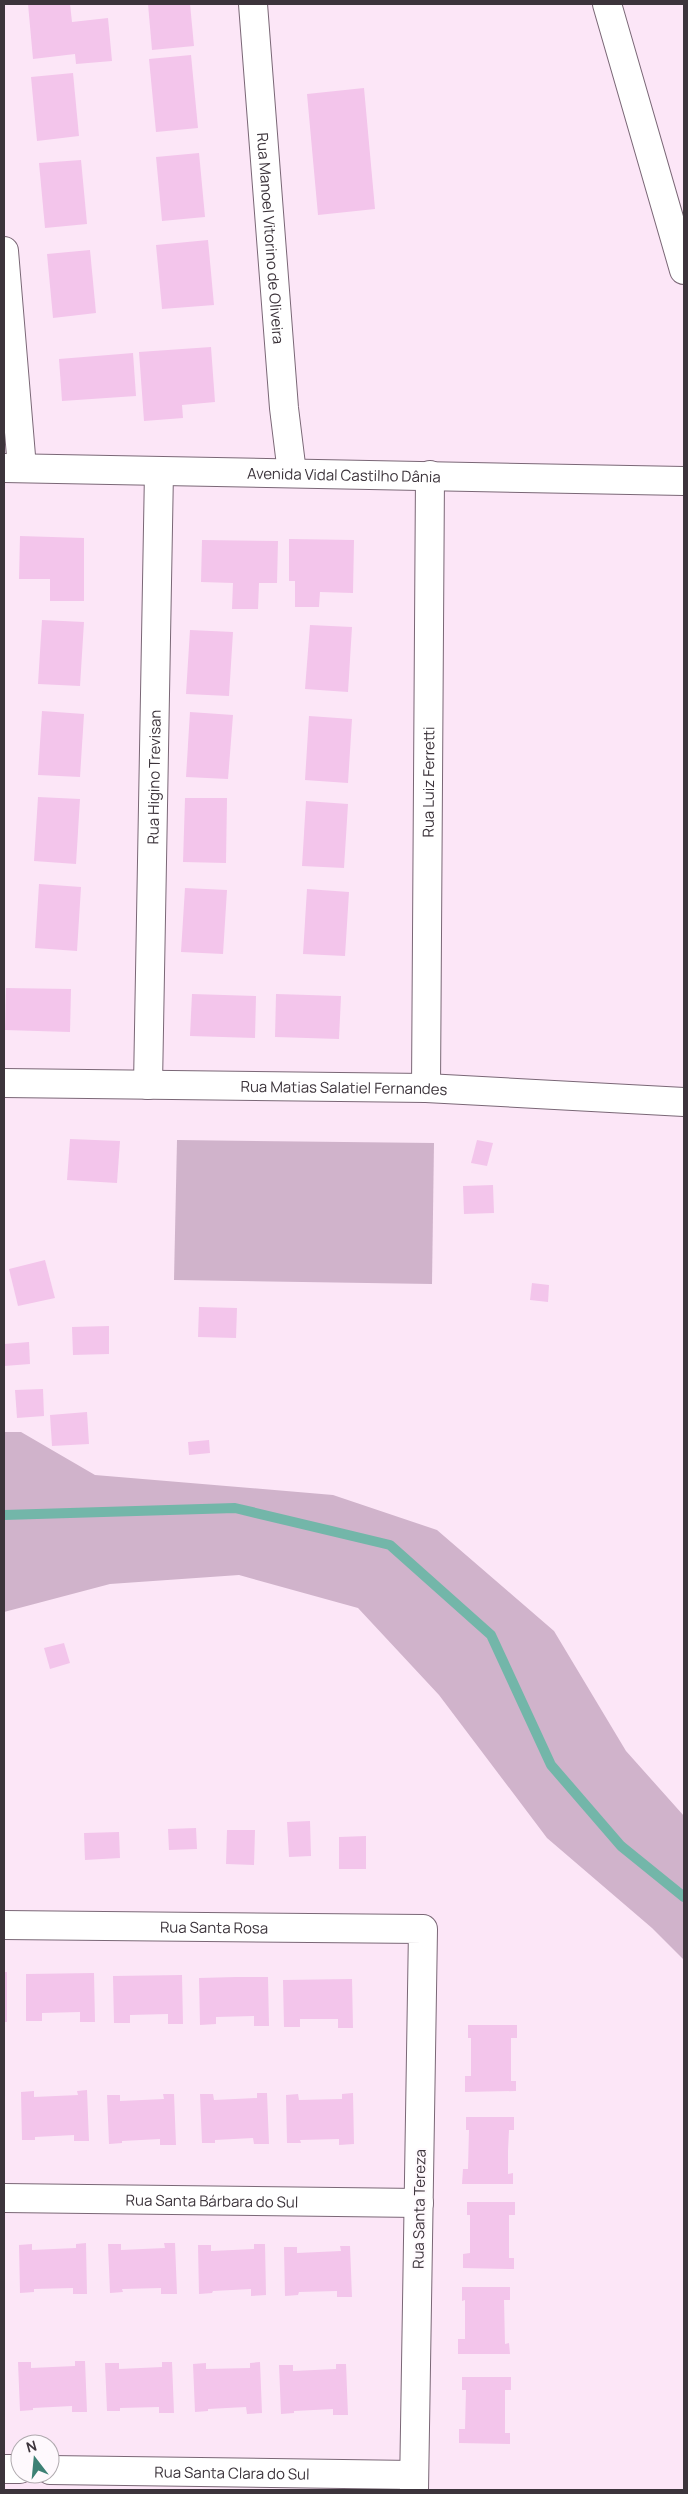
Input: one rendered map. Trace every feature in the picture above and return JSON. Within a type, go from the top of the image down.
[{"type":"street","name":"Rua Manoel Vitorino de Oliveira","points":[[253,4],[284,408],[292,473]]},
{"type":"street","points":[[607,4],[684,270]]},
{"type":"street","points":[[4,251],[13,468]]},
{"type":"street","name":"Avenida Vidal Castilho Dânia","points":[[13,468],[684,481]]},
{"type":"street","name":"Rua Higino Trevisan","points":[[148,1085],[159,471]]},
{"type":"street","name":"Rua Luiz Ferretti","points":[[426,1088],[430,475]]},
{"type":"street","name":"Rua Matias Salatiel Fernandes","points":[[4,1083],[426,1088],[684,1102]]},
{"type":"street","name":"Rua Santa Rosa","points":[[4,1925],[423,1929]]},
{"type":"street","name":"Rua Santa Tereza","points":[[414,2482],[423,1929]]},
{"type":"street","name":"Rua Santa Bárbara do Sul","points":[[4,2198],[419,2203]]},
{"type":"street","name":"Rua Santa Clara do Sul","points":[[60,2470],[414,2482]]},
{"type":"shaded area","points":[[177,1140],[434,1143],[432,1284],[174,1280]]},
{"type":"shaded area","points":[[4,1432],[21,1432],[95,1475],[333,1495],[437,1530],[554,1631],[626,1751],[684,1816],[684,1960],[652,1928],[547,1838],[439,1695],[358,1608],[239,1575],[110,1584],[4,1612]]},
{"type":"building","points":[[28,4],[70,4],[72,22],[108,18],[112,61],[76,64],[75,54],[33,59]]},
{"type":"building","points":[[148,4],[190,4],[194,46],[152,50]]},
{"type":"building","points":[[191,55],[198,128],[156,132],[149,59]]},
{"type":"building","points":[[73,73],[79,136],[37,141],[31,77]]},
{"type":"building","points":[[364,88],[375,209],[318,215],[307,94]]},
{"type":"building","points":[[199,153],[205,217],[162,221],[156,157]]},
{"type":"building","points":[[81,160],[87,224],[45,228],[39,163]]},
{"type":"building","points":[[208,240],[214,305],[162,309],[156,245]]},
{"type":"building","points":[[90,250],[96,313],[53,318],[47,254]]},
{"type":"building","points":[[211,347],[215,402],[182,405],[183,418],[144,421],[139,352]]},
{"type":"building","points":[[133,353],[136,396],[62,401],[59,359]]},
{"type":"building","points":[[20,536],[84,538],[84,601],[50,601],[50,579],[19,579]]},
{"type":"building","points":[[289,539],[354,540],[353,593],[320,592],[319,607],[295,607],[295,581],[289,581]]},
{"type":"building","points":[[202,540],[278,541],[277,583],[259,583],[258,609],[232,609],[233,583],[201,582]]},
{"type":"building","points":[[42,620],[84,622],[80,686],[38,684]]},
{"type":"building","points":[[310,625],[352,627],[348,692],[305,689]]},
{"type":"building","points":[[190,630],[233,632],[229,696],[186,694]]},
{"type":"building","points":[[42,711],[84,714],[80,777],[38,775]]},
{"type":"building","points":[[190,712],[233,715],[228,779],[186,777]]},
{"type":"building","points":[[309,716],[352,719],[348,783],[305,780]]},
{"type":"building","points":[[38,797],[80,799],[76,864],[34,861]]},
{"type":"building","points":[[185,798],[227,798],[226,863],[183,862]]},
{"type":"building","points":[[306,801],[348,804],[344,868],[302,866]]},
{"type":"building","points":[[39,884],[81,887],[77,951],[35,948]]},
{"type":"building","points":[[185,888],[227,890],[223,954],[181,952]]},
{"type":"building","points":[[307,889],[349,892],[345,956],[303,954]]},
{"type":"building","points":[[6,988],[71,989],[70,1032],[5,1030]]},
{"type":"building","points":[[192,994],[256,996],[255,1038],[190,1036]]},
{"type":"building","points":[[276,994],[341,996],[339,1039],[275,1037]]},
{"type":"building","points":[[70,1139],[120,1141],[117,1183],[67,1180]]},
{"type":"building","points":[[477,1140],[493,1143],[487,1166],[471,1163]]},
{"type":"building","points":[[493,1185],[494,1213],[464,1214],[463,1186]]},
{"type":"building","points":[[45,1260],[55,1298],[18,1306],[9,1269]]},
{"type":"building","points":[[532,1283],[549,1285],[548,1302],[530,1300]]},
{"type":"building","points":[[199,1307],[237,1308],[236,1338],[198,1337]]},
{"type":"building","points":[[109,1326],[109,1354],[73,1355],[72,1327]]},
{"type":"building","points":[[29,1342],[30,1364],[4,1366],[4,1344]]},
{"type":"building","points":[[43,1389],[44,1416],[17,1418],[15,1390]]},
{"type":"building","points":[[87,1412],[89,1444],[52,1446],[50,1415]]},
{"type":"building","points":[[209,1440],[210,1453],[189,1455],[188,1442]]},
{"type":"building","points":[[64,1643],[70,1663],[50,1669],[44,1648]]},
{"type":"building","points":[[310,1821],[311,1856],[289,1857],[287,1822]]},
{"type":"building","points":[[196,1828],[197,1849],[169,1850],[168,1829]]},
{"type":"building","points":[[227,1830],[255,1830],[254,1865],[226,1864]]},
{"type":"building","points":[[119,1832],[120,1858],[85,1860],[84,1833]]},
{"type":"building","points":[[366,1836],[366,1869],[339,1869],[339,1837]]},
{"type":"building","points":[[4,1972],[7,1972],[7,2022],[4,2022]]},
{"type":"building","points":[[94,1973],[95,2022],[80,2022],[80,2012],[42,2013],[42,2021],[26,2021],[26,1974]]},
{"type":"building","points":[[182,1975],[183,2024],[168,2024],[168,2014],[130,2015],[130,2023],[114,2023],[113,1976]]},
{"type":"building","points":[[268,1977],[269,2026],[254,2026],[254,2016],[216,2017],[216,2024],[200,2025],[199,1978]]},
{"type":"building","points":[[352,1979],[353,2028],[338,2028],[338,2019],[300,2019],[300,2027],[284,2027],[283,1980]]},
{"type":"building","points":[[468,2025],[517,2025],[517,2038],[511,2038],[511,2081],[516,2081],[516,2091],[465,2092],[465,2076],[471,2076],[471,2038],[468,2038]]},
{"type":"building","points":[[87,2090],[89,2141],[74,2141],[74,2135],[35,2137],[35,2140],[22,2140],[21,2092],[34,2091],[34,2097],[78,2095],[77,2091]]},
{"type":"building","points":[[257,2093],[267,2093],[269,2144],[254,2144],[253,2138],[215,2140],[215,2143],[202,2143],[200,2094],[213,2094],[214,2100],[257,2098]]},
{"type":"building","points":[[353,2093],[354,2144],[339,2145],[339,2139],[300,2140],[301,2143],[287,2143],[286,2095],[298,2094],[299,2100],[342,2099],[342,2094]]},
{"type":"building","points":[[163,2094],[174,2094],[176,2145],[160,2145],[160,2139],[122,2141],[122,2143],[109,2144],[107,2095],[120,2095],[120,2101],[164,2099]]},
{"type":"building","points":[[466,2117],[514,2117],[514,2130],[509,2130],[508,2151],[508,2174],[513,2173],[513,2184],[462,2184],[463,2169],[468,2169],[469,2130],[466,2130]]},
{"type":"building","points":[[467,2202],[515,2202],[515,2215],[509,2215],[509,2258],[514,2258],[514,2269],[463,2268],[463,2254],[470,2253],[470,2215],[467,2215]]},
{"type":"building","points":[[86,2243],[87,2294],[73,2294],[73,2288],[34,2289],[34,2292],[20,2293],[19,2245],[32,2244],[32,2250],[76,2248],[76,2244]]},
{"type":"building","points":[[164,2243],[175,2243],[177,2294],[161,2294],[161,2288],[122,2289],[123,2292],[110,2293],[108,2244],[121,2244],[121,2250],[165,2248]]},
{"type":"building","points":[[254,2244],[265,2244],[266,2295],[251,2296],[251,2289],[213,2291],[212,2293],[199,2294],[198,2245],[211,2245],[211,2251],[254,2249]]},
{"type":"building","points":[[340,2246],[350,2246],[352,2297],[337,2297],[337,2291],[299,2292],[298,2295],[285,2296],[284,2247],[297,2247],[297,2253],[341,2251]]},
{"type":"building","points":[[462,2287],[510,2287],[510,2300],[504,2300],[505,2344],[509,2343],[510,2354],[458,2354],[458,2339],[465,2339],[465,2300],[462,2301]]},
{"type":"building","points":[[75,2361],[85,2361],[87,2412],[72,2412],[72,2406],[33,2408],[33,2410],[20,2411],[18,2362],[31,2362],[31,2368],[75,2366]]},
{"type":"building","points":[[162,2362],[172,2362],[174,2413],[159,2413],[159,2407],[120,2408],[120,2411],[107,2411],[105,2363],[119,2363],[119,2369],[162,2367]]},
{"type":"building","points":[[260,2362],[262,2413],[247,2414],[246,2407],[208,2409],[208,2411],[195,2412],[193,2364],[206,2363],[206,2369],[250,2368],[250,2363]]},
{"type":"building","points":[[336,2364],[346,2364],[348,2415],[333,2415],[333,2409],[294,2411],[294,2413],[281,2414],[279,2365],[293,2365],[293,2371],[336,2369]]},
{"type":"building","points":[[462,2377],[511,2377],[511,2390],[505,2390],[505,2433],[510,2433],[510,2444],[459,2443],[459,2429],[465,2429],[466,2390],[462,2390]]},
{"type":"waterway","points":[[4,1515],[235,1508],[390,1545],[491,1635],[551,1765],[621,1846],[684,1897]]}]
